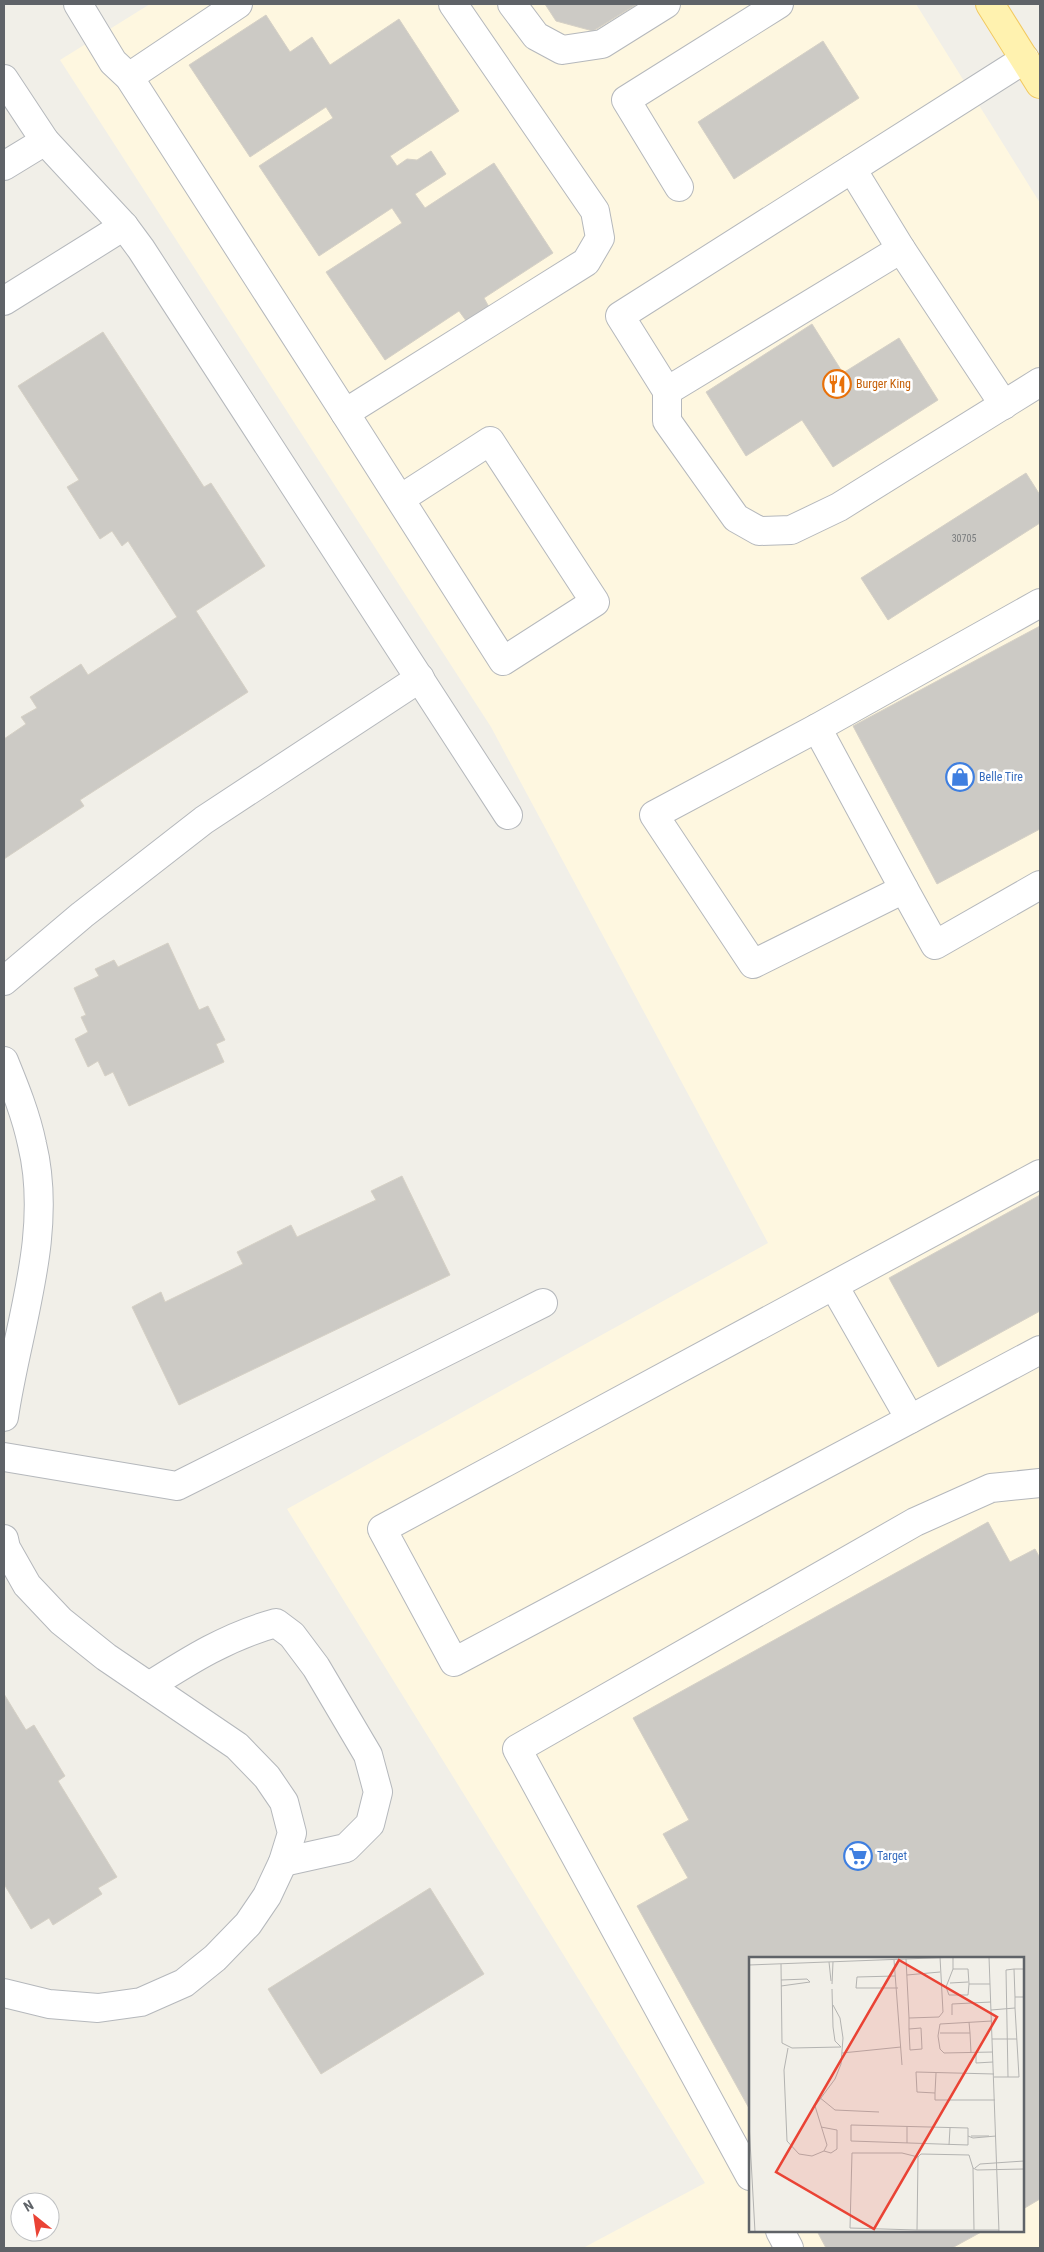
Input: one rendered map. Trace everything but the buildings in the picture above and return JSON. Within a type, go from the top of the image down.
[{"type":"main road","points":[[990,4],[1040,84]]},
{"type":"lane","points":[[78,4],[113,62],[129,77],[346,413],[400,499],[503,661],[595,602],[490,441],[400,499]]},
{"type":"lane","points":[[129,77],[238,4]]},
{"type":"lane","points":[[346,413],[586,262],[600,238],[595,211],[453,4]]},
{"type":"lane","points":[[512,4],[536,36],[562,50],[602,44],[666,4]]},
{"type":"lane","points":[[680,187],[626,100],[779,4]]},
{"type":"lane","points":[[1025,59],[620,316],[667,391],[667,420],[736,518],[758,531],[791,530],[839,507],[1040,382]]},
{"type":"lane","points":[[4,79],[45,141],[124,226],[508,815]]},
{"type":"lane","points":[[4,166],[45,141]]},
{"type":"lane","points":[[852,169],[901,249],[1004,405]]},
{"type":"lane","points":[[4,301],[124,226]]},
{"type":"lane","points":[[667,391],[901,249]]},
{"type":"lane","points":[[904,889],[753,964],[654,815],[817,728],[1040,603]]},
{"type":"lane","points":[[4,981],[82,916],[204,820],[420,678]]},
{"type":"lane","points":[[817,728],[935,945],[1040,885]]},
{"type":"lane","points":[[4,1061],[16,1090],[33,1145],[38,1188],[37,1238],[4,1417]]},
{"type":"lane","points":[[1040,1174],[382,1529],[454,1662],[1040,1350]]},
{"type":"lane","points":[[834,1286],[910,1419]]},
{"type":"lane","points":[[4,1457],[177,1486],[543,1303]]},
{"type":"lane","points":[[749,2174],[517,1749],[915,1522],[991,1488],[1040,1483]]},
{"type":"lane","points":[[4,1539],[6,1548],[27,1585],[61,1621],[106,1657],[238,1746],[267,1777],[284,1802],[292,1833],[283,1862],[267,1896],[248,1924],[215,1958],[184,1983],[141,2002],[98,2008],[48,2004],[4,1992]]},
{"type":"lane","points":[[149,1686],[207,1650],[254,1629],[276,1623],[292,1635],[316,1667],[368,1755],[378,1792],[370,1824],[346,1848],[283,1862]]},
{"type":"lane","points":[[781,2232],[790,2248]]},
{"type":"shaded area","points":[[150,4],[916,4],[1040,203],[1040,2248],[583,2248],[705,2183],[287,1509],[768,1243],[491,727],[60,60]]},
{"type":"place","name":"Burger King","points":[[837,384]]},
{"type":"place","name":"Belle Tire","points":[[960,777]]},
{"type":"place","name":"Target","points":[[858,1856]]}]
